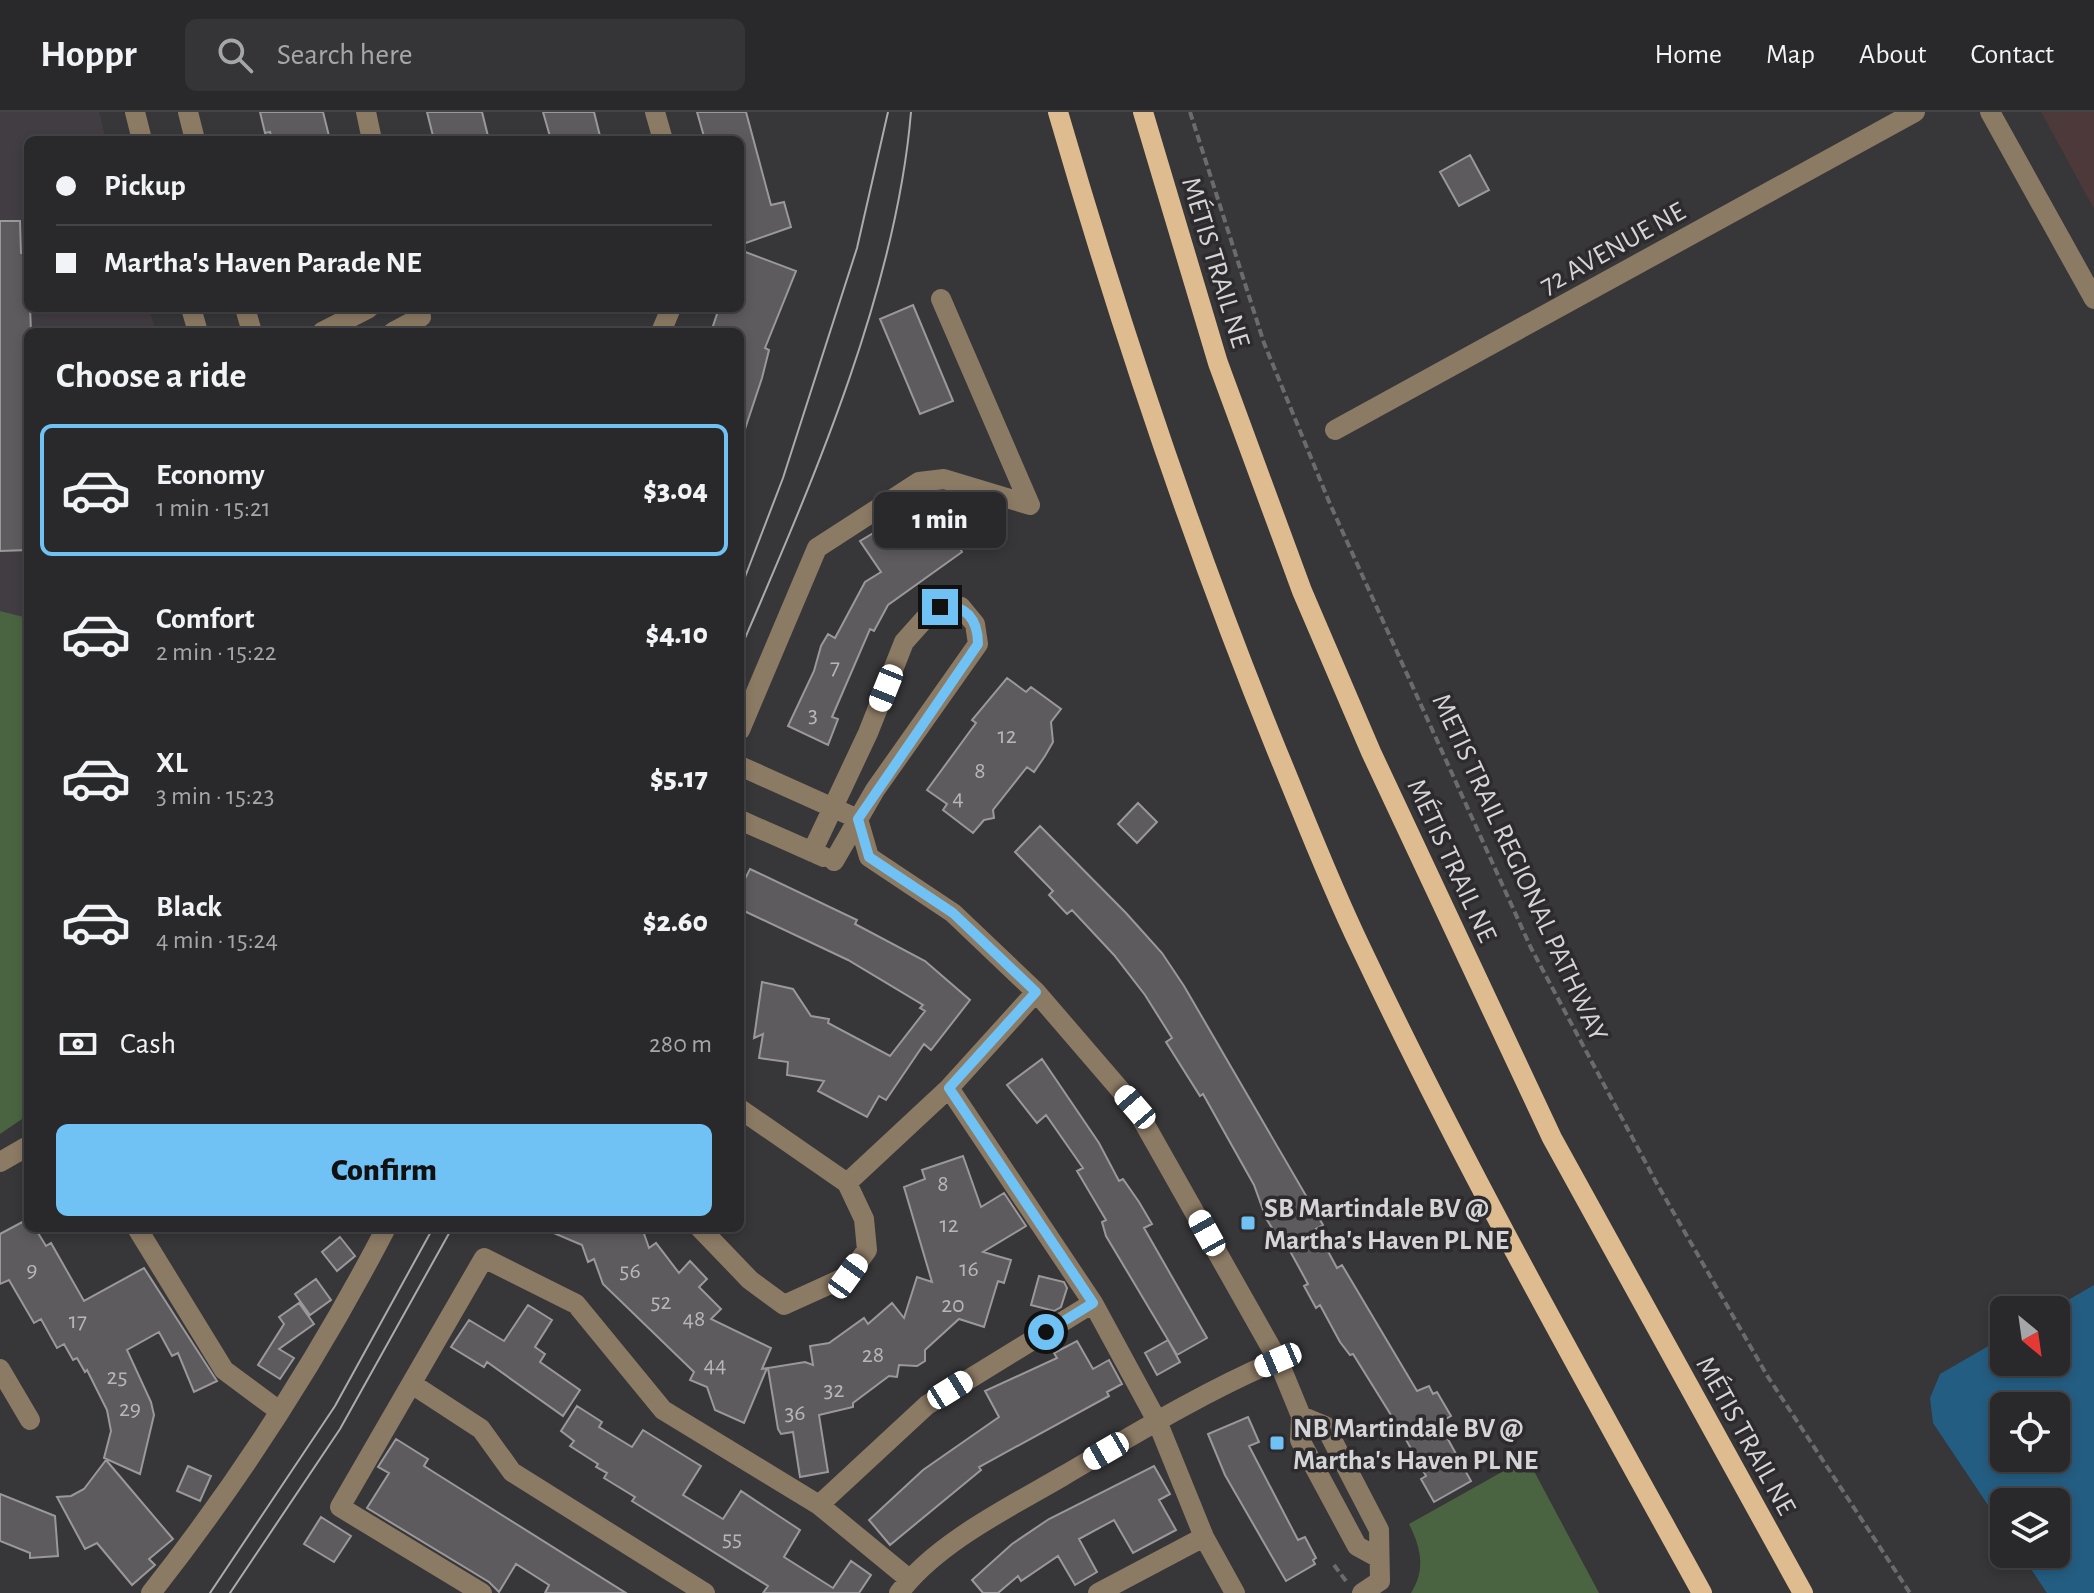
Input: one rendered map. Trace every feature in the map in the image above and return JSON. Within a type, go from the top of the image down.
[{"type":"main road","points":[[1058,112],[1117,315],[1189,522],[1253,692],[1358,942],[1469,1168],[1702,1593]]},
{"type":"main road","name":"MÉTIS TRAIL NE","points":[[1143,112],[1218,363],[1302,591],[1371,752],[1552,1138],[1803,1593]]},
{"type":"street","points":[[135,112],[141,136]]},
{"type":"street","points":[[188,112],[194,136]]},
{"type":"street","points":[[366,112],[371,136]]},
{"type":"street","points":[[655,112],[662,136]]},
{"type":"street","name":"72 AVENUE NE","points":[[1335,430],[1915,112]]},
{"type":"street","points":[[1990,112],[2094,299]]},
{"type":"street","points":[[744,721],[817,548],[919,482],[944,479],[1030,505],[941,299]]},
{"type":"street","points":[[330,328],[361,312]]},
{"type":"street","points":[[402,328],[423,319]]},
{"type":"street","points":[[812,852],[868,733],[904,642],[929,614],[945,606],[961,607],[975,624],[978,644],[858,819],[834,861]]},
{"type":"street","points":[[744,768],[858,819]]},
{"type":"street","points":[[858,819],[869,857],[953,913],[1036,992],[1135,1107],[1278,1360],[1301,1416],[1300,1440],[1357,1546],[1377,1557]]},
{"type":"street","points":[[744,822],[834,861],[869,857]]},
{"type":"street","points":[[847,1183],[949,1088],[1036,992]]},
{"type":"street","points":[[949,1088],[1093,1303],[1157,1421],[1204,1537],[1235,1593]]},
{"type":"street","points":[[704,1232],[750,1280],[784,1305],[848,1276],[867,1250],[864,1219],[847,1183],[744,1112]]},
{"type":"street","points":[[0,1162],[24,1148]]},
{"type":"street","points":[[139,1232],[224,1370],[278,1410]]},
{"type":"street","points":[[151,1593],[182,1553],[278,1410],[355,1288],[384,1232]]},
{"type":"street","points":[[482,1593],[340,1507],[484,1258],[576,1304],[663,1410],[819,1505],[904,1586],[980,1524],[1157,1421],[1278,1360]]},
{"type":"street","points":[[819,1505],[927,1405],[1093,1303]]},
{"type":"street","points":[[0,1369],[30,1420]]},
{"type":"street","points":[[412,1384],[481,1429],[512,1472],[705,1593]]},
{"type":"street","points":[[1301,1416],[1325,1426],[1379,1530],[1377,1557],[1380,1581],[1362,1593]]},
{"type":"street","points":[[1098,1593],[1204,1537]]},
{"type":"path","name":"METIS TRAIL REGIONAL PATHWAY","points":[[1190,112],[1264,343],[1330,504],[1531,948],[1656,1182],[1768,1377],[1910,1593]]},
{"type":"shaded area","points":[[0,112],[99,112],[105,136],[24,136],[24,312],[150,312],[155,328],[24,328],[24,617],[0,611]]},
{"type":"shaded area","points":[[2041,112],[2094,112],[2094,209]]},
{"type":"green space","points":[[0,611],[24,617],[24,1118],[0,1134]]},
{"type":"green space","points":[[1527,1458],[1599,1593],[1411,1593],[1419,1575],[1420,1558],[1409,1524]]},
{"type":"water","points":[[2094,1285],[2094,1593],[2047,1593],[2030,1568],[2070,1568],[2070,1488],[1990,1488],[1990,1508],[1933,1423],[1930,1398],[1940,1374],[1990,1345],[1990,1376],[2070,1376],[2070,1299]]},
{"type":"building","points":[[260,112],[323,112],[329,136],[271,136],[270,132],[265,133]]},
{"type":"building","points":[[427,112],[482,112],[488,136],[433,136]]},
{"type":"building","points":[[543,112],[594,112],[600,136],[550,136]]},
{"type":"building","points":[[697,112],[746,112],[771,205],[784,202],[791,227],[744,244],[744,136],[704,136]]},
{"type":"building","points":[[1470,155],[1489,190],[1459,206],[1440,172]]},
{"type":"building","points":[[0,221],[20,221],[21,253],[24,253],[24,312],[30,312],[31,328],[24,328],[24,550],[0,551]]},
{"type":"building","points":[[744,252],[796,271],[765,348],[769,350],[762,378],[744,432],[744,328],[712,328],[718,312],[744,312]]},
{"type":"building","points":[[913,305],[953,401],[920,414],[880,319]]},
{"type":"building","points":[[917,507],[933,536],[949,527],[962,552],[888,605],[874,631],[870,629],[832,717],[838,719],[828,745],[788,726],[828,634],[835,638],[865,582],[881,572],[860,541]]},
{"type":"building","points":[[1007,678],[1026,692],[1031,687],[1061,709],[1051,722],[1053,742],[1034,772],[1027,767],[993,810],[994,818],[984,820],[973,833],[943,810],[947,804],[927,790],[976,723],[972,720]]},
{"type":"building","points":[[1138,803],[1157,822],[1137,843],[1118,824]]},
{"type":"building","points":[[1040,826],[1162,953],[1184,986],[1323,1225],[1316,1229],[1337,1268],[1342,1265],[1417,1391],[1429,1386],[1433,1394],[1437,1392],[1451,1416],[1439,1423],[1471,1481],[1434,1502],[1421,1479],[1426,1476],[1404,1436],[1353,1354],[1350,1355],[1340,1342],[1320,1305],[1316,1308],[1304,1286],[1308,1284],[1284,1240],[1280,1242],[1266,1218],[1254,1185],[1203,1094],[1200,1096],[1166,1042],[1172,1038],[1145,995],[1114,955],[1072,910],[1067,914],[1049,895],[1053,891],[1015,852]]},
{"type":"building","points":[[750,869],[857,920],[855,924],[925,961],[970,1000],[931,1050],[924,1044],[886,1100],[879,1096],[867,1117],[818,1091],[824,1081],[787,1075],[788,1062],[759,1058],[763,1034],[754,1038],[762,982],[793,989],[811,1016],[829,1019],[828,1023],[890,1056],[925,1011],[920,1008],[923,1005],[848,960],[744,911],[746,877]]},
{"type":"building","points":[[1042,1059],[1099,1143],[1119,1181],[1123,1179],[1139,1202],[1152,1224],[1144,1228],[1207,1338],[1177,1355],[1106,1236],[1102,1222],[1106,1220],[1077,1171],[1083,1168],[1046,1115],[1037,1123],[1007,1085]]},
{"type":"building","points":[[963,1156],[981,1207],[1004,1193],[1026,1226],[983,1252],[1011,1260],[1004,1283],[998,1281],[984,1327],[959,1319],[925,1350],[925,1361],[917,1366],[899,1365],[897,1377],[889,1376],[853,1403],[853,1407],[819,1415],[828,1472],[800,1477],[793,1432],[781,1434],[778,1429],[768,1368],[805,1362],[813,1365],[810,1346],[829,1343],[864,1318],[868,1324],[892,1303],[904,1318],[917,1277],[932,1282],[904,1187],[925,1179],[922,1170]]},
{"type":"building","points":[[24,1221],[24,1232],[37,1232],[46,1246],[51,1243],[84,1301],[144,1268],[217,1381],[194,1392],[178,1353],[172,1356],[159,1332],[127,1350],[154,1415],[140,1474],[104,1458],[111,1431],[107,1410],[87,1370],[85,1372],[77,1358],[73,1360],[64,1344],[57,1348],[41,1319],[34,1323],[9,1280],[0,1284],[0,1234]]},
{"type":"building","points":[[551,1232],[643,1232],[649,1248],[656,1243],[679,1273],[690,1261],[707,1279],[699,1287],[721,1309],[711,1319],[771,1348],[762,1369],[767,1368],[744,1423],[715,1410],[707,1387],[690,1380],[694,1372],[603,1284],[594,1259],[588,1262],[582,1245]]},
{"type":"building","points":[[340,1237],[355,1256],[337,1271],[322,1252]]},
{"type":"building","points":[[1039,1276],[1064,1282],[1067,1288],[1061,1307],[1054,1311],[1031,1305]]},
{"type":"building","points":[[316,1279],[331,1300],[310,1315],[295,1294]]},
{"type":"building","points":[[299,1303],[314,1324],[279,1349],[294,1358],[280,1379],[258,1365],[284,1324],[279,1317]]},
{"type":"building","points":[[528,1305],[552,1320],[535,1347],[545,1354],[540,1362],[580,1390],[563,1416],[487,1362],[484,1367],[451,1347],[469,1320],[504,1341]]},
{"type":"building","points":[[1168,1340],[1180,1362],[1157,1375],[1145,1353]]},
{"type":"building","points":[[1077,1341],[1093,1369],[1109,1360],[1122,1384],[1107,1392],[1109,1396],[979,1467],[981,1470],[890,1545],[869,1520],[923,1470],[999,1417],[985,1391],[1057,1358],[1054,1353]]},
{"type":"building","points":[[577,1406],[602,1422],[599,1427],[632,1447],[643,1430],[701,1466],[683,1495],[723,1519],[741,1491],[800,1530],[784,1557],[833,1588],[851,1561],[871,1575],[859,1593],[763,1593],[768,1586],[632,1501],[635,1497],[604,1478],[607,1473],[596,1467],[598,1464],[570,1446],[574,1441],[561,1431]]},
{"type":"building","points":[[1248,1417],[1259,1442],[1249,1446],[1298,1540],[1305,1537],[1316,1558],[1313,1560],[1315,1564],[1286,1581],[1225,1475],[1208,1434]]},
{"type":"building","points":[[396,1439],[428,1459],[424,1466],[626,1593],[545,1593],[549,1585],[516,1564],[499,1592],[489,1582],[367,1508],[389,1473],[378,1467]]},
{"type":"building","points":[[106,1460],[173,1539],[149,1559],[155,1565],[132,1585],[97,1543],[85,1549],[57,1497],[71,1496],[84,1489]]},
{"type":"building","points":[[188,1466],[211,1476],[200,1501],[177,1491]]},
{"type":"building","points":[[1154,1466],[1170,1494],[1159,1500],[1176,1530],[1133,1553],[1114,1520],[1079,1539],[1097,1572],[1075,1585],[1058,1556],[1021,1581],[1018,1576],[998,1593],[983,1593],[972,1580],[1012,1544],[1049,1519]]},
{"type":"building","points":[[0,1494],[55,1516],[58,1556],[30,1558],[30,1553],[0,1541]]},
{"type":"building","points":[[321,1517],[351,1536],[334,1562],[304,1544]]},
{"type":"tram line","points":[[744,580],[783,478],[857,248],[888,112]]},
{"type":"tram line","points":[[744,641],[821,455],[869,318],[888,249],[911,112]]},
{"type":"tram line","points":[[210,1593],[335,1406],[431,1232]]},
{"type":"tram line","points":[[230,1593],[340,1429],[450,1232]]},
{"type":"place","name":"SB Martindale BV @ Martha's Haven PL NE","points":[[1248,1223]]},
{"type":"place","name":"NB Martindale BV @ Martha's Haven PL NE","points":[[1277,1443]]},
{"type":"route","points":[[940,607],[961,607],[967,611],[978,632],[978,644],[858,819],[869,857],[953,913],[1036,992],[949,1088],[1093,1303],[1046,1332]]}]
